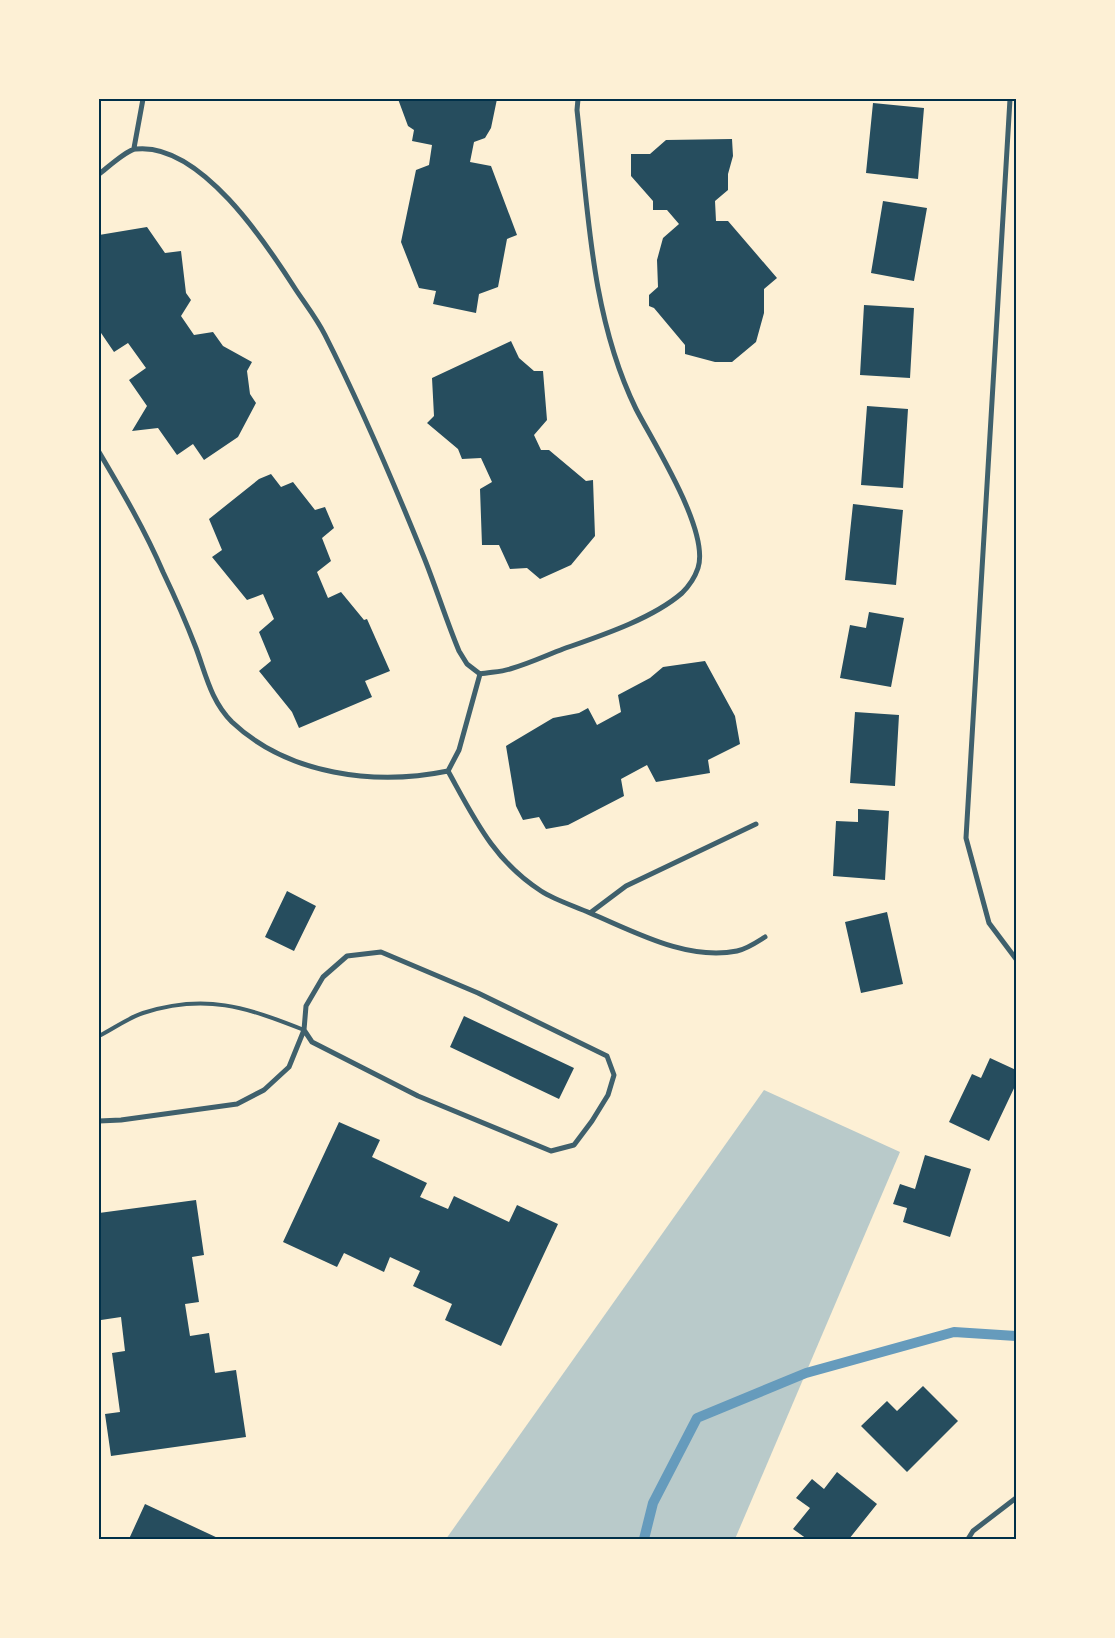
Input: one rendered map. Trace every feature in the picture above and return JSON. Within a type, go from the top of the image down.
[{"type":"street","points":[[134,148],[143,99]]},
{"type":"street","points":[[99,174],[134,148],[160,150],[193,168],[238,208],[276,258],[324,332],[370,429],[424,557],[459,651],[467,664],[480,674],[508,670],[616,630],[682,593],[691,582],[698,567],[700,554],[697,531],[668,468],[636,407],[609,338],[594,267],[577,110],[578,99]]},
{"type":"street","points":[[1010,99],[966,838],[989,922],[1016,959]]},
{"type":"street","points":[[99,452],[130,504],[163,571],[196,648],[210,692],[231,721],[269,750],[321,769],[359,776],[408,777],[448,771]]},
{"type":"street","points":[[448,771],[459,750],[480,674]]},
{"type":"street","points":[[448,771],[488,842],[510,867],[542,892],[653,939],[704,954],[739,951],[765,937]]},
{"type":"street","points":[[590,913],[626,886],[756,824]]},
{"type":"street","points":[[99,1121],[121,1120],[237,1104],[264,1090],[289,1067],[304,1030],[306,1006],[323,977],[347,956],[381,952],[478,994],[607,1056],[614,1075],[608,1094],[592,1121],[574,1145],[551,1151],[418,1096],[312,1042],[304,1030]]},
{"type":"street","points":[[968,1539],[973,1531],[1016,1498]]},
{"type":"lane","points":[[99,1036],[142,1013],[182,1004],[224,1004],[252,1010],[304,1030]]},
{"type":"shaded area","points":[[764,1090],[900,1152],[735,1539],[446,1539]]},
{"type":"building","points":[[398,99],[497,99],[491,128],[485,138],[474,142],[470,162],[491,166],[517,235],[507,239],[498,287],[479,294],[476,313],[433,304],[436,291],[419,288],[401,242],[416,170],[429,165],[432,145],[412,141],[414,130],[408,126]]},
{"type":"building","points":[[873,103],[924,108],[918,179],[866,173]]},
{"type":"building","points":[[732,139],[733,156],[728,174],[728,190],[715,201],[716,221],[728,221],[777,278],[764,289],[764,313],[756,342],[732,362],[715,362],[685,354],[685,345],[654,308],[649,306],[649,295],[658,287],[657,260],[663,238],[679,224],[667,210],[653,210],[653,201],[631,176],[631,154],[650,154],[666,140]]},
{"type":"building","points":[[883,201],[927,208],[914,281],[871,273]]},
{"type":"building","points":[[147,227],[165,253],[181,251],[186,293],[191,300],[181,316],[194,335],[213,332],[223,346],[252,362],[247,371],[250,394],[256,403],[238,437],[204,460],[193,444],[177,455],[158,428],[132,431],[147,406],[129,380],[146,368],[128,343],[114,352],[99,330],[99,235]]},
{"type":"building","points":[[864,305],[914,308],[910,378],[860,375]]},
{"type":"building","points":[[511,341],[519,358],[534,371],[543,371],[547,420],[534,435],[541,450],[549,450],[586,481],[593,480],[595,536],[571,565],[540,579],[527,568],[510,569],[499,545],[482,545],[480,489],[492,482],[481,458],[462,459],[458,449],[427,423],[434,416],[432,378]]},
{"type":"building","points":[[867,406],[908,409],[903,488],[861,485]]},
{"type":"building","points":[[271,474],[281,487],[293,482],[315,510],[325,507],[334,528],[322,538],[331,561],[317,572],[328,598],[341,592],[364,620],[367,619],[390,671],[365,681],[372,697],[299,728],[292,712],[259,671],[271,661],[259,632],[274,619],[263,594],[247,600],[212,557],[222,550],[209,519],[259,479]]},
{"type":"building","points":[[853,504],[903,510],[896,585],[845,580]]},
{"type":"building","points":[[869,612],[904,618],[891,687],[840,678],[850,625],[866,628]]},
{"type":"building","points":[[705,661],[735,716],[740,744],[708,760],[710,773],[656,782],[647,765],[621,779],[624,796],[568,825],[546,829],[539,817],[523,820],[516,806],[506,746],[553,718],[579,713],[588,708],[597,725],[621,712],[618,695],[650,678],[663,667]]},
{"type":"building","points":[[855,712],[899,715],[895,786],[850,783]]},
{"type":"building","points":[[858,809],[889,811],[885,880],[833,876],[836,821],[858,822]]},
{"type":"building","points":[[287,891],[316,906],[294,951],[265,937]]},
{"type":"building","points":[[887,912],[903,984],[861,993],[845,922]]},
{"type":"building","points":[[464,1016],[574,1068],[559,1099],[450,1047]]},
{"type":"building","points":[[990,1058],[1016,1070],[1016,1084],[989,1141],[949,1122],[972,1074],[981,1078]]},
{"type":"building","points":[[339,1122],[380,1140],[372,1157],[427,1183],[420,1197],[448,1209],[454,1196],[509,1222],[517,1205],[558,1224],[501,1346],[445,1320],[452,1304],[413,1286],[420,1271],[390,1257],[384,1272],[344,1253],[337,1267],[283,1242]]},
{"type":"building","points":[[925,1155],[971,1169],[950,1237],[903,1222],[907,1208],[893,1204],[900,1184],[915,1189]]},
{"type":"building","points":[[196,1200],[204,1255],[192,1257],[199,1302],[185,1304],[190,1336],[209,1333],[215,1373],[236,1370],[246,1437],[111,1456],[105,1414],[120,1412],[112,1353],[125,1351],[121,1317],[101,1320],[99,1307],[99,1213]]},
{"type":"building","points":[[923,1386],[958,1421],[907,1472],[861,1426],[887,1401],[897,1411]]},
{"type":"building","points":[[837,1472],[877,1504],[849,1539],[807,1539],[793,1529],[810,1508],[796,1498],[812,1479],[824,1489]]},
{"type":"building","points":[[145,1504],[220,1539],[129,1539]]},
{"type":"waterway","points":[[644,1539],[653,1503],[697,1418],[806,1373],[954,1332],[1016,1336]]}]
